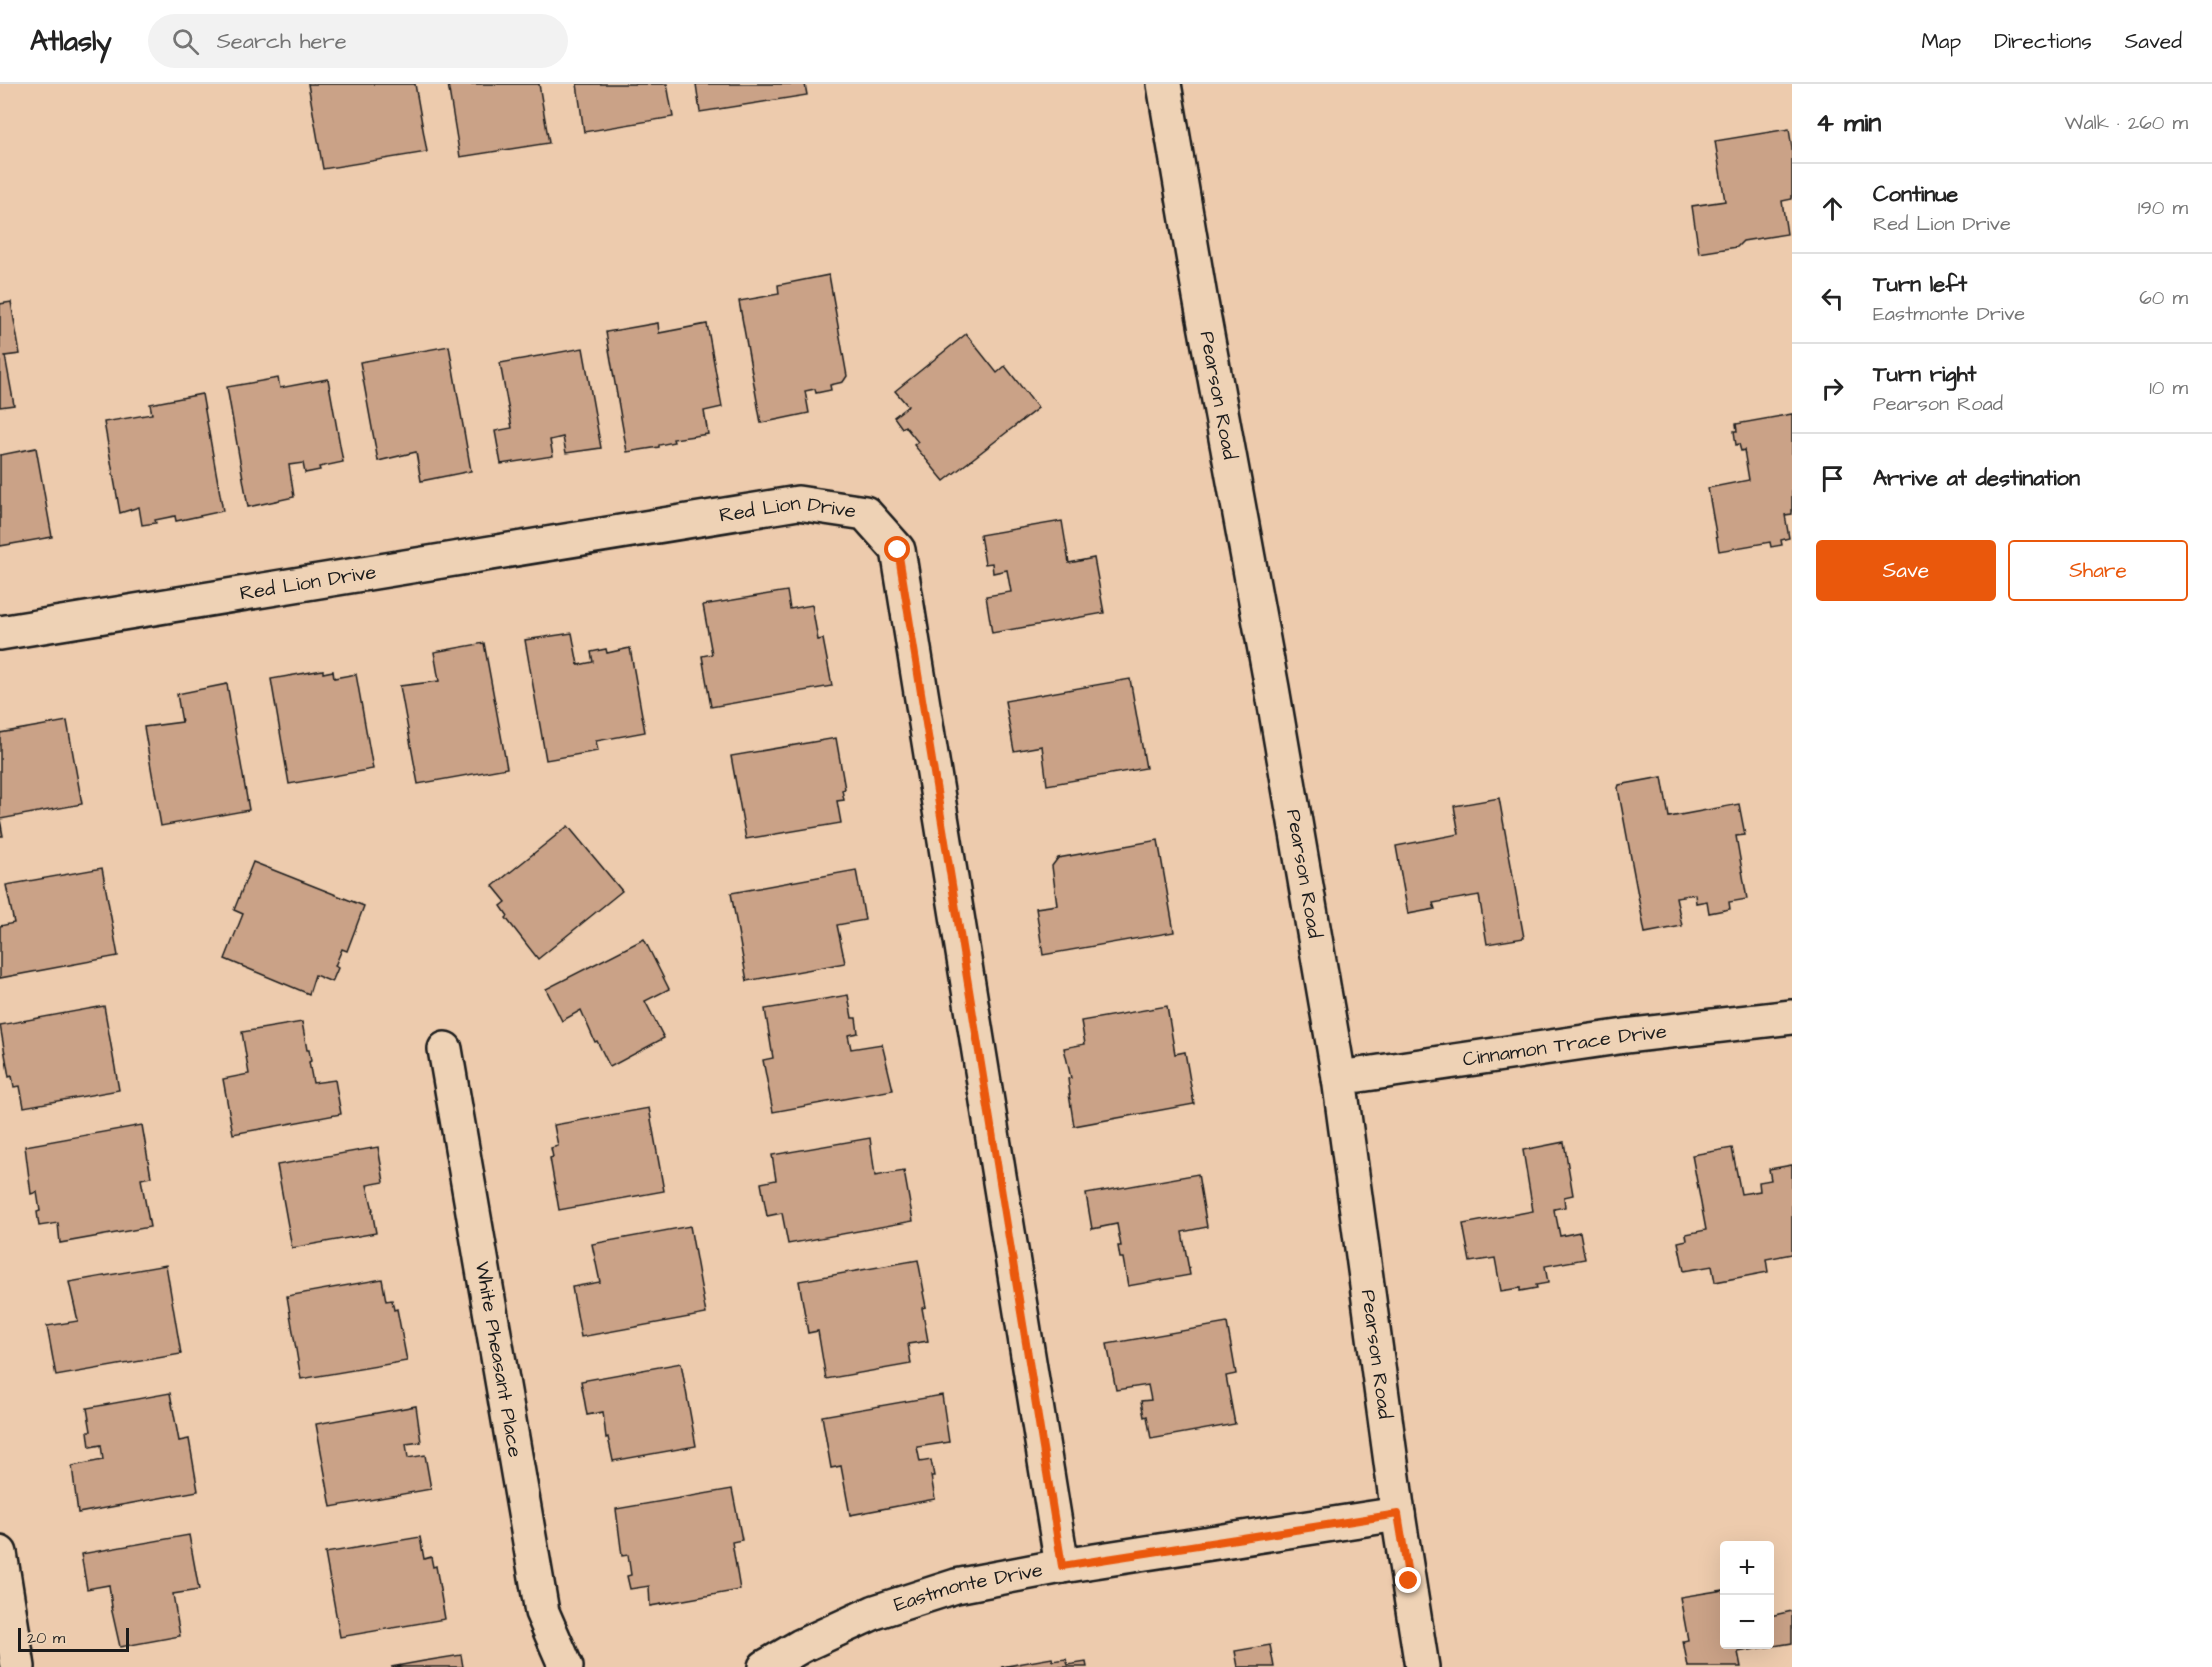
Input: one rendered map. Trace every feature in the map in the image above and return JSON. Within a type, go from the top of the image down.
[{"type":"street","name":"Pearson Road","points":[[1164,84],[1339,1078],[1398,1514],[1422,1667]]},
{"type":"street","name":"Red Lion Drive","points":[[0,633],[798,503],[864,513],[898,550],[1062,1566]]},
{"type":"street","name":"Cinnamon Trace Drive","points":[[1339,1078],[1625,1036],[1792,1017]]},
{"type":"street","name":"White Pheasant Place","points":[[445,1049],[542,1612],[566,1667]]},
{"type":"street","name":"Eastmonte Drive","points":[[765,1667],[801,1646],[875,1612],[956,1586],[1062,1566],[1398,1514]]},
{"type":"street","points":[[0,1553],[18,1667]]},
{"type":"building","points":[[308,84],[415,84],[427,152],[323,169]]},
{"type":"building","points":[[448,84],[539,84],[549,143],[460,157]]},
{"type":"building","points":[[577,84],[667,84],[673,117],[584,132]]},
{"type":"building","points":[[696,84],[805,84],[807,95],[700,112]]},
{"type":"building","points":[[1789,129],[1792,149],[1792,199],[1782,201],[1787,234],[1743,241],[1737,247],[1699,253],[1692,206],[1725,201],[1715,141]]},
{"type":"building","points":[[829,275],[847,376],[843,382],[830,385],[831,390],[816,393],[815,389],[805,391],[809,413],[761,423],[739,301],[779,294],[778,285]]},
{"type":"building","points":[[11,302],[20,354],[5,356],[14,405],[0,407],[0,304]]},
{"type":"building","points":[[658,323],[659,333],[707,324],[722,407],[704,411],[708,434],[673,439],[674,442],[659,445],[659,447],[627,452],[606,332]]},
{"type":"building","points":[[966,334],[997,373],[1005,366],[1038,408],[944,481],[914,445],[918,442],[905,426],[902,428],[894,417],[908,406],[895,391]]},
{"type":"building","points":[[449,346],[471,471],[421,481],[416,452],[378,461],[360,362]]},
{"type":"building","points":[[583,348],[601,448],[566,453],[563,437],[550,440],[553,456],[501,464],[495,431],[512,428],[500,363]]},
{"type":"building","points":[[278,378],[280,388],[328,379],[343,462],[319,467],[320,470],[305,473],[303,463],[289,465],[294,497],[248,507],[227,387]]},
{"type":"building","points":[[202,394],[223,511],[176,521],[175,516],[142,525],[139,507],[120,513],[104,422],[152,414],[150,404]]},
{"type":"building","points":[[1792,414],[1792,514],[1785,515],[1789,538],[1781,540],[1782,545],[1771,547],[1770,542],[1719,551],[1708,488],[1749,480],[1744,450],[1741,451],[1739,444],[1736,445],[1734,431],[1737,431],[1736,424]]},
{"type":"building","points":[[36,448],[52,537],[0,546],[0,455]]},
{"type":"building","points":[[1062,521],[1069,563],[1094,558],[1104,613],[992,633],[986,596],[1011,592],[1007,570],[993,573],[992,563],[985,564],[980,535]]},
{"type":"building","points":[[787,591],[790,609],[812,605],[818,640],[823,639],[832,686],[711,707],[702,656],[712,654],[703,605]]},
{"type":"building","points":[[572,633],[578,665],[593,662],[591,652],[606,649],[607,653],[630,648],[645,732],[596,741],[598,751],[546,760],[525,640]]},
{"type":"building","points":[[484,643],[507,768],[418,784],[400,686],[439,681],[434,652]]},
{"type":"building","points":[[323,670],[323,673],[333,671],[334,678],[356,674],[373,769],[289,784],[271,679]]},
{"type":"building","points":[[1130,679],[1146,768],[1047,785],[1042,746],[1014,751],[1005,701]]},
{"type":"building","points":[[227,684],[249,810],[161,826],[144,727],[182,722],[177,694]]},
{"type":"building","points":[[67,721],[82,804],[0,819],[0,733]]},
{"type":"building","points":[[836,738],[845,789],[842,790],[844,800],[837,801],[841,823],[746,839],[731,756]]},
{"type":"building","points":[[1662,777],[1669,817],[1739,804],[1745,835],[1736,836],[1747,899],[1729,902],[1730,909],[1709,913],[1707,901],[1696,903],[1695,894],[1676,897],[1682,926],[1645,933],[1618,788],[1619,785]]},
{"type":"building","points":[[1499,798],[1524,938],[1487,944],[1479,895],[1433,903],[1435,909],[1408,914],[1396,846],[1459,834],[1454,806]]},
{"type":"building","points":[[0,819],[3,836],[0,836]]},
{"type":"building","points":[[568,826],[622,891],[538,959],[506,918],[508,916],[501,906],[506,902],[493,886]]},
{"type":"building","points":[[1158,840],[1174,932],[1043,955],[1036,908],[1057,905],[1052,866],[1058,858]]},
{"type":"building","points":[[253,862],[364,906],[347,951],[342,949],[332,982],[315,975],[309,994],[225,959],[243,914],[234,910]]},
{"type":"building","points":[[102,868],[118,956],[0,978],[0,926],[14,923],[6,885]]},
{"type":"building","points":[[856,870],[865,920],[837,925],[845,963],[747,981],[731,893]]},
{"type":"building","points":[[644,939],[669,989],[645,1001],[664,1038],[610,1067],[597,1041],[595,1042],[581,1010],[562,1021],[546,989]]},
{"type":"building","points":[[848,995],[852,1018],[856,1018],[858,1033],[848,1035],[851,1049],[882,1044],[893,1090],[773,1112],[763,1060],[773,1058],[765,1009]]},
{"type":"building","points":[[104,1006],[119,1090],[24,1107],[20,1086],[14,1087],[12,1076],[9,1077],[0,1025]]},
{"type":"building","points":[[1167,1006],[1175,1054],[1185,1052],[1194,1104],[1074,1126],[1068,1079],[1071,1078],[1064,1048],[1085,1044],[1081,1021]]},
{"type":"building","points":[[302,1022],[311,1061],[309,1062],[313,1083],[335,1080],[341,1114],[233,1134],[223,1079],[249,1074],[242,1032]]},
{"type":"building","points":[[649,1108],[664,1191],[559,1210],[550,1158],[553,1157],[551,1148],[558,1146],[554,1125]]},
{"type":"building","points":[[142,1125],[151,1177],[141,1179],[150,1227],[60,1243],[58,1223],[39,1226],[37,1212],[40,1211],[37,1192],[31,1194],[25,1146]]},
{"type":"building","points":[[870,1138],[875,1176],[904,1171],[913,1221],[788,1244],[782,1213],[767,1216],[761,1183],[776,1180],[772,1155]]},
{"type":"building","points":[[1564,1142],[1573,1195],[1564,1197],[1565,1207],[1554,1209],[1555,1216],[1560,1236],[1580,1232],[1585,1259],[1545,1266],[1548,1283],[1536,1285],[1537,1288],[1501,1291],[1495,1258],[1470,1262],[1463,1224],[1533,1211],[1523,1150]]},
{"type":"building","points":[[378,1147],[384,1182],[367,1185],[376,1233],[292,1248],[277,1165]]},
{"type":"building","points":[[1732,1148],[1741,1194],[1760,1191],[1759,1182],[1771,1180],[1769,1169],[1792,1165],[1792,1254],[1766,1259],[1768,1272],[1715,1282],[1712,1266],[1684,1271],[1678,1242],[1687,1240],[1686,1234],[1706,1230],[1692,1155]]},
{"type":"building","points":[[1198,1174],[1207,1227],[1182,1232],[1190,1275],[1128,1286],[1123,1258],[1120,1258],[1118,1246],[1121,1246],[1117,1224],[1092,1229],[1086,1194]]},
{"type":"building","points":[[690,1226],[706,1314],[581,1337],[572,1287],[600,1282],[592,1244]]},
{"type":"building","points":[[918,1260],[926,1307],[922,1308],[928,1341],[908,1344],[911,1364],[826,1379],[818,1331],[808,1333],[799,1281]]},
{"type":"building","points":[[166,1265],[181,1354],[56,1376],[47,1326],[78,1321],[69,1282]]},
{"type":"building","points":[[382,1279],[386,1301],[392,1300],[394,1310],[397,1309],[407,1361],[301,1379],[287,1296]]},
{"type":"building","points":[[1227,1323],[1236,1374],[1226,1376],[1235,1424],[1151,1439],[1147,1416],[1144,1417],[1141,1401],[1151,1400],[1148,1385],[1116,1390],[1107,1344]]},
{"type":"building","points":[[681,1363],[696,1446],[613,1461],[608,1437],[606,1438],[603,1412],[587,1415],[581,1381]]},
{"type":"building","points":[[170,1393],[179,1441],[189,1439],[198,1491],[78,1513],[72,1466],[103,1460],[101,1445],[90,1447],[88,1431],[91,1431],[87,1408]]},
{"type":"building","points":[[942,1395],[949,1442],[917,1447],[920,1462],[931,1460],[935,1499],[850,1515],[841,1466],[831,1468],[822,1416]]},
{"type":"building","points":[[416,1406],[421,1442],[406,1444],[408,1458],[425,1455],[431,1489],[331,1507],[316,1424]]},
{"type":"building","points":[[732,1489],[742,1540],[732,1542],[740,1590],[650,1606],[649,1586],[630,1589],[627,1576],[631,1575],[628,1555],[622,1556],[616,1509]]},
{"type":"building","points":[[189,1535],[199,1590],[173,1594],[180,1636],[120,1647],[111,1607],[109,1585],[87,1589],[81,1554]]},
{"type":"building","points":[[420,1537],[424,1559],[431,1557],[433,1567],[436,1566],[445,1619],[340,1637],[325,1553]]},
{"type":"building","points":[[1720,1591],[1720,1649],[1756,1649],[1738,1652],[1741,1667],[1688,1667],[1683,1641],[1688,1640],[1680,1597]]},
{"type":"building","points":[[1792,1611],[1792,1643],[1774,1646],[1774,1615]]},
{"type":"building","points":[[1270,1645],[1274,1667],[1238,1667],[1235,1651]]},
{"type":"building","points":[[461,1655],[463,1667],[391,1667],[424,1661]]},
{"type":"building","points":[[1052,1658],[1053,1661],[1066,1659],[1068,1665],[1086,1662],[1087,1667],[1001,1667]]},
{"type":"route","points":[[898,550],[1062,1566],[1398,1514],[1409,1581]]}]
